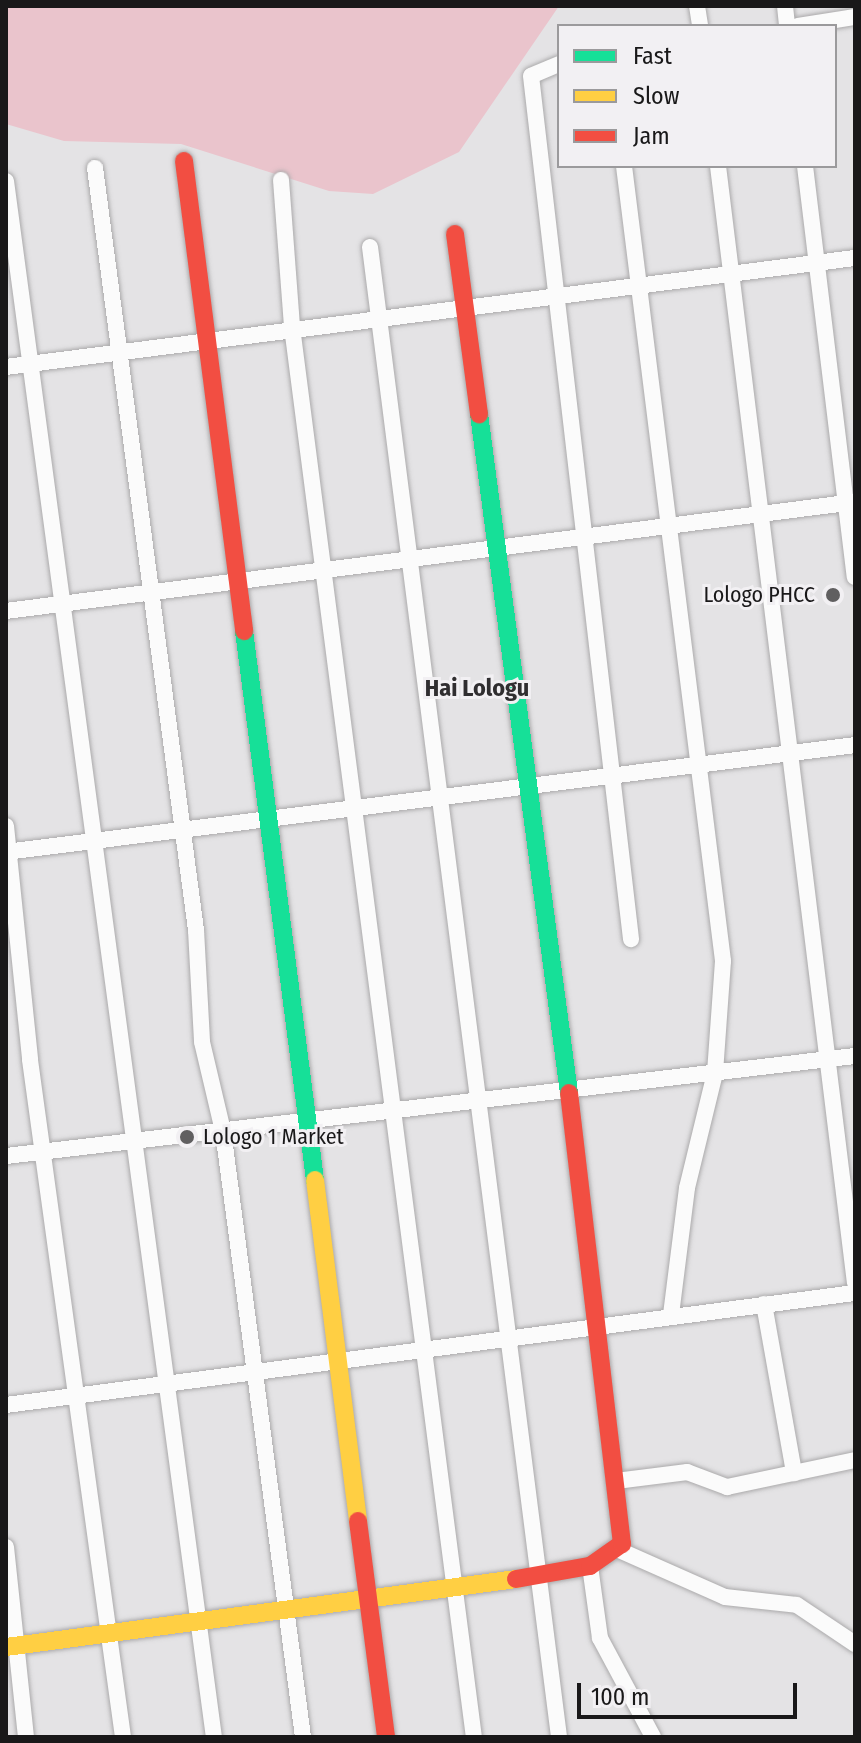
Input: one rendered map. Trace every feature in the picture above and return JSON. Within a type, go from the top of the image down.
[{"type":"street","points":[[811,24],[855,17]]},
{"type":"street","points":[[557,65],[531,76],[631,939]]},
{"type":"street","points":[[184,161],[386,1737]]},
{"type":"street","points":[[95,168],[122,353],[148,591],[181,831],[202,1042],[223,1131],[303,1737]]},
{"type":"street","points":[[624,168],[723,961],[715,1073],[687,1188],[671,1315]]},
{"type":"street","points":[[718,168],[824,1060],[855,1283]]},
{"type":"street","points":[[805,168],[815,262],[850,502],[855,577]]},
{"type":"street","points":[[281,180],[292,327],[474,1737]]},
{"type":"street","points":[[6,181],[66,602],[130,1142],[167,1386],[214,1737]]},
{"type":"street","points":[[455,234],[526,788],[600,1323],[616,1481],[619,1550]]},
{"type":"street","points":[[370,247],[559,1737]]},
{"type":"street","points":[[6,367],[207,342],[292,327],[380,321],[557,301],[855,258]]},
{"type":"street","points":[[6,611],[850,502]]},
{"type":"street","points":[[8,852],[855,745]]},
{"type":"street","points":[[6,826],[42,1152],[123,1737]]},
{"type":"street","points":[[6,1156],[855,1056]]},
{"type":"street","points":[[6,1405],[424,1353],[600,1323],[855,1293]]},
{"type":"street","points":[[764,1304],[794,1473]]},
{"type":"street","points":[[616,1481],[687,1472],[727,1487],[855,1460]]},
{"type":"street","points":[[6,1547],[12,1646],[26,1737]]},
{"type":"street","points":[[12,1646],[456,1590],[590,1566],[619,1550]]},
{"type":"street","points":[[619,1550],[725,1597],[797,1605],[855,1644]]},
{"type":"street","points":[[590,1566],[600,1638],[653,1737]]},
{"type":"shaded area","points":[[6,6],[559,6],[459,152],[373,194],[329,191],[181,144],[64,141],[6,124]]},
{"type":"traffic: fast","points":[[479,414],[569,1093]]},
{"type":"traffic: fast","points":[[244,631],[315,1180]]},
{"type":"traffic: slow","points":[[315,1180],[358,1521]]},
{"type":"traffic: slow","points":[[6,1647],[516,1579]]},
{"type":"traffic: jam","points":[[184,161],[244,631]]},
{"type":"traffic: jam","points":[[455,234],[479,414]]},
{"type":"traffic: jam","points":[[516,1579],[590,1566],[622,1544],[569,1093]]},
{"type":"traffic: jam","points":[[358,1521],[386,1737]]},
{"type":"place","name":"Lologo PHCC","points":[[833,595]]},
{"type":"place","name":"Lologo 1 Market","points":[[187,1137]]},
{"type":"district","name":"Hai Lologu","points":[[477,689]]}]
